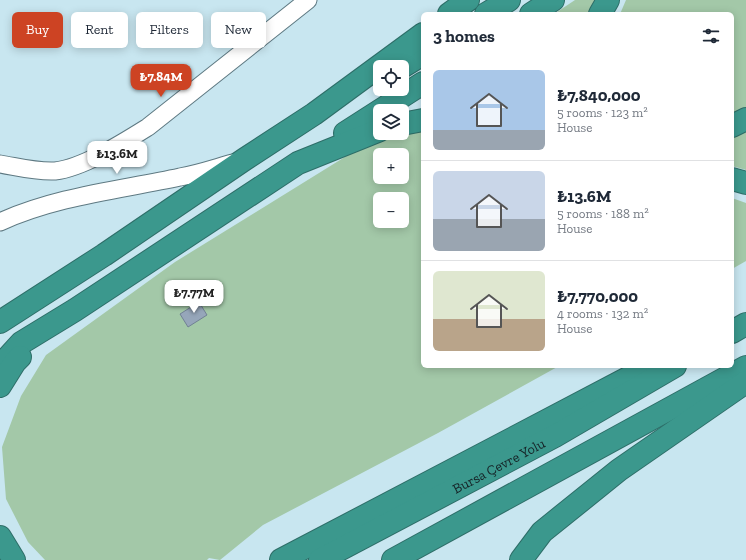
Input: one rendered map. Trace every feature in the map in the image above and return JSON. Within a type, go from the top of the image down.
[{"type":"highway","points":[[452,12],[468,0]]},
{"type":"highway","points":[[489,12],[509,0]]},
{"type":"highway","points":[[534,12],[553,0]]},
{"type":"highway","points":[[601,12],[608,0]]},
{"type":"highway","points":[[0,322],[104,255],[314,114],[421,35]]},
{"type":"highway","points":[[409,63],[421,55]]},
{"type":"highway","points":[[250,157],[373,84]]},
{"type":"highway","points":[[0,366],[21,343],[75,310],[298,163],[421,84]]},
{"type":"highway","points":[[734,125],[746,119]]},
{"type":"highway","points":[[409,123],[421,120]]},
{"type":"highway","points":[[298,163],[373,133]]},
{"type":"highway","points":[[734,180],[746,183]]},
{"type":"highway","points":[[0,332],[104,255]]},
{"type":"highway","points":[[0,386],[15,362],[75,310]]},
{"type":"highway","points":[[734,324],[746,318]]},
{"type":"highway","points":[[734,331],[746,324]]},
{"type":"highway","points":[[393,560],[746,367]]},
{"type":"highway","points":[[282,560],[647,368]]},
{"type":"highway","name":"Bursa Çevre Yolu","points":[[320,560],[555,436],[672,368]]},
{"type":"highway","points":[[522,560],[542,532],[619,470],[746,382]]},
{"type":"highway","points":[[0,537],[14,560]]},
{"type":"street","points":[[0,164],[34,170],[56,171],[78,165],[122,143],[148,127],[308,0]]},
{"type":"street","points":[[0,222],[24,211],[81,196],[182,177],[250,157]]},
{"type":"green space","points":[[575,0],[597,0],[593,12],[557,12]]},
{"type":"green space","points":[[626,0],[746,0],[746,108],[734,113],[734,12],[621,12]]},
{"type":"green space","points":[[421,126],[421,368],[555,368],[438,433],[263,525],[220,560],[209,558],[207,560],[45,560],[28,542],[6,499],[2,447],[21,396],[46,355],[175,262],[373,140],[409,140],[409,130]]},
{"type":"green space","points":[[746,128],[746,170],[734,167],[734,134]]},
{"type":"green space","points":[[734,199],[746,203],[746,261],[734,268]]},
{"type":"building","points":[[199,302],[207,315],[188,327],[180,314]]}]
